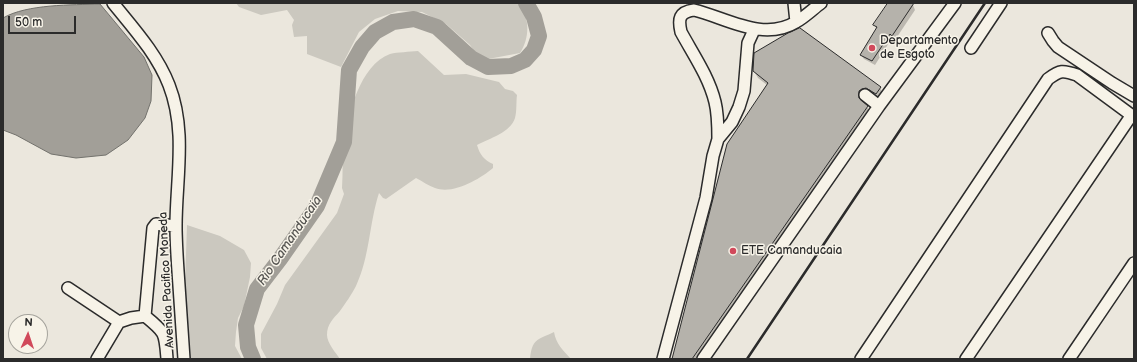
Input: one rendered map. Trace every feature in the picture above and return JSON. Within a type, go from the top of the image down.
[{"type":"street","name":"Avenida Pacifico Moneda","points":[[113,3],[152,52],[169,86],[174,102],[180,138],[176,226],[184,359]]},
{"type":"street","points":[[794,3],[796,22]]},
{"type":"street","points":[[663,359],[706,198],[710,171],[718,139],[718,120],[715,101],[707,81],[681,32],[679,24],[681,16],[686,11],[694,10],[754,30],[768,31],[782,29],[796,22],[821,3]]},
{"type":"street","points":[[703,359],[879,106],[955,3]]},
{"type":"street","points":[[971,48],[1001,3]]},
{"type":"street","points":[[718,139],[732,122],[739,107],[744,91],[748,43],[754,30]]},
{"type":"street","points":[[1048,33],[1052,41],[1058,47],[1134,96]]},
{"type":"street","points":[[861,359],[1048,79],[1058,72],[1067,71],[1077,76],[1133,116],[966,359]]},
{"type":"street","points":[[865,95],[879,106]]},
{"type":"street","points":[[146,316],[153,228],[156,224],[176,226]]},
{"type":"street","points":[[1069,359],[1134,263]]},
{"type":"street","points":[[68,288],[119,322]]},
{"type":"street","points":[[97,359],[119,322],[131,318],[146,316],[162,329],[166,340],[167,359]]},
{"type":"shaded area","points":[[236,3],[519,3],[523,9],[527,21],[527,35],[526,41],[520,53],[488,59],[477,55],[470,45],[446,24],[422,12],[398,11],[375,19],[359,32],[341,67],[307,54],[307,36],[294,37],[292,25],[294,20],[287,10],[261,15],[239,7]]},
{"type":"shaded area","points":[[100,4],[144,57],[152,75],[151,101],[145,118],[128,140],[106,155],[76,158],[51,154],[16,135],[3,130],[3,18],[24,10],[50,6]]},
{"type":"shaded area","points":[[418,51],[444,75],[466,74],[499,82],[505,89],[513,91],[517,95],[516,115],[509,128],[477,145],[483,157],[493,164],[493,168],[474,181],[458,188],[442,190],[428,185],[416,178],[386,199],[379,193],[361,275],[353,292],[328,328],[328,341],[340,359],[267,359],[261,348],[261,334],[285,285],[337,213],[344,194],[342,188],[343,149],[352,105],[363,79],[371,68],[390,54]]},
{"type":"shaded area","points":[[187,225],[220,236],[244,250],[251,263],[250,277],[244,306],[238,318],[236,332],[235,346],[242,359],[180,359]]},
{"type":"shaded area","points":[[554,332],[558,343],[571,359],[530,359],[532,347],[536,341]]},
{"type":"building","points":[[888,3],[914,3],[892,36],[890,34],[872,61],[860,55],[877,27],[873,25]]},
{"type":"building","name":"ETE Camanducaia","points":[[800,28],[881,87],[876,94],[866,88],[859,91],[859,98],[868,106],[692,359],[672,359],[727,144],[768,83],[753,71],[754,53],[788,33]]},
{"type":"waterway","name":"Rio Camanducaia","points":[[253,359],[248,347],[246,325],[257,289],[317,206],[344,142],[349,70],[362,47],[375,32],[393,22],[414,19],[437,27],[471,58],[488,67],[511,66],[525,60],[534,50],[539,36],[534,17],[526,3]]},
{"type":"railway","points":[[747,359],[985,3]]},
{"type":"place","name":"Departamento de Esgoto","points":[[872,48]]},
{"type":"place","name":"ETE Camanducaia","points":[[733,251]]}]
